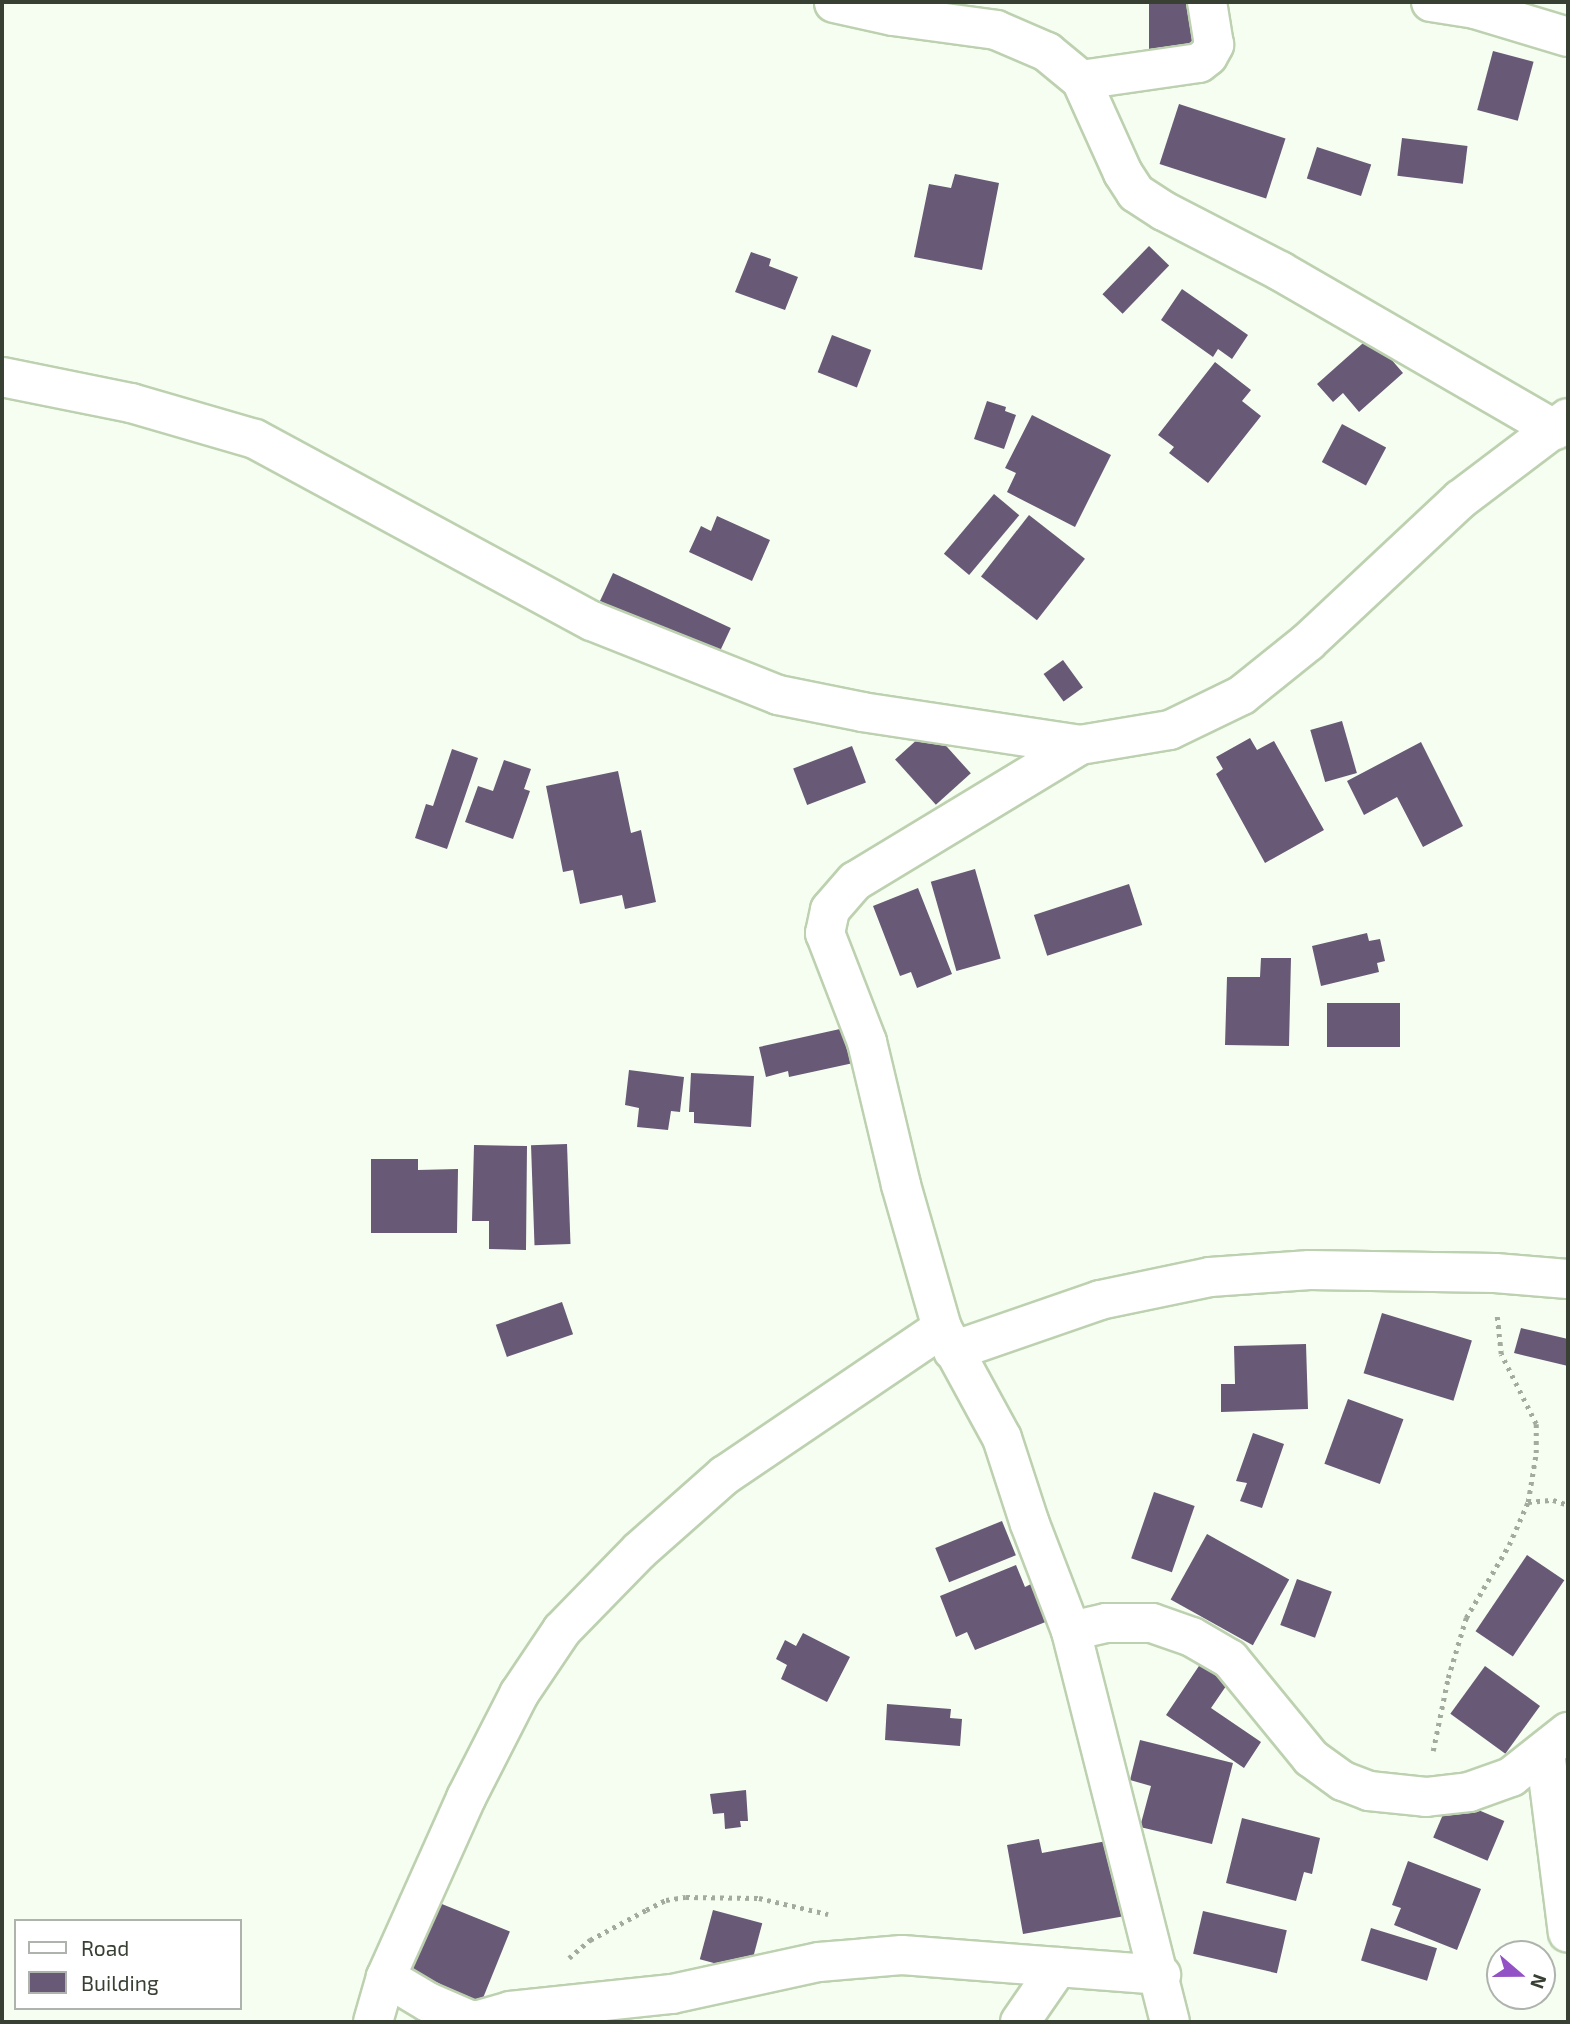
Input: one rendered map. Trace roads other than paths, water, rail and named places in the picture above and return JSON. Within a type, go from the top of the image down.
[{"type":"street","points":[[1081,80],[1199,63],[1208,56],[1214,45],[1208,2]]},
{"type":"street","points":[[1431,2],[1475,9],[1568,37]]},
{"type":"street","points":[[2,377],[131,403],[255,439],[592,621],[778,695],[862,712],[1080,745],[1170,730],[1242,695],[1308,642],[1461,499],[1561,424],[1164,211],[1136,193],[1123,173],[1081,80],[1047,52],[996,30],[893,16],[834,3]]},
{"type":"street","points":[[1080,745],[855,881],[838,898],[826,924],[828,943],[867,1042],[901,1185],[948,1339],[1002,1438],[1030,1524],[1071,1631],[1161,1975],[1170,2022]]},
{"type":"street","points":[[373,2022],[386,1977],[426,1882],[519,1694],[562,1630],[639,1551],[725,1475],[948,1339],[1100,1300],[1210,1277],[1310,1270],[1495,1273],[1568,1279]]},
{"type":"street","points":[[1071,1631],[1107,1623],[1153,1623],[1192,1637],[1230,1659],[1311,1758],[1343,1781],[1369,1791],[1426,1797],[1469,1792],[1511,1777],[1556,1742]]},
{"type":"street","points":[[1556,1742],[1568,1933]]},
{"type":"street","points":[[386,1977],[437,2006],[470,2020],[479,2020],[510,2011],[672,1994],[819,1962],[902,1955],[1161,1975]]},
{"type":"street","points":[[1020,2022],[1058,1967]]}]
